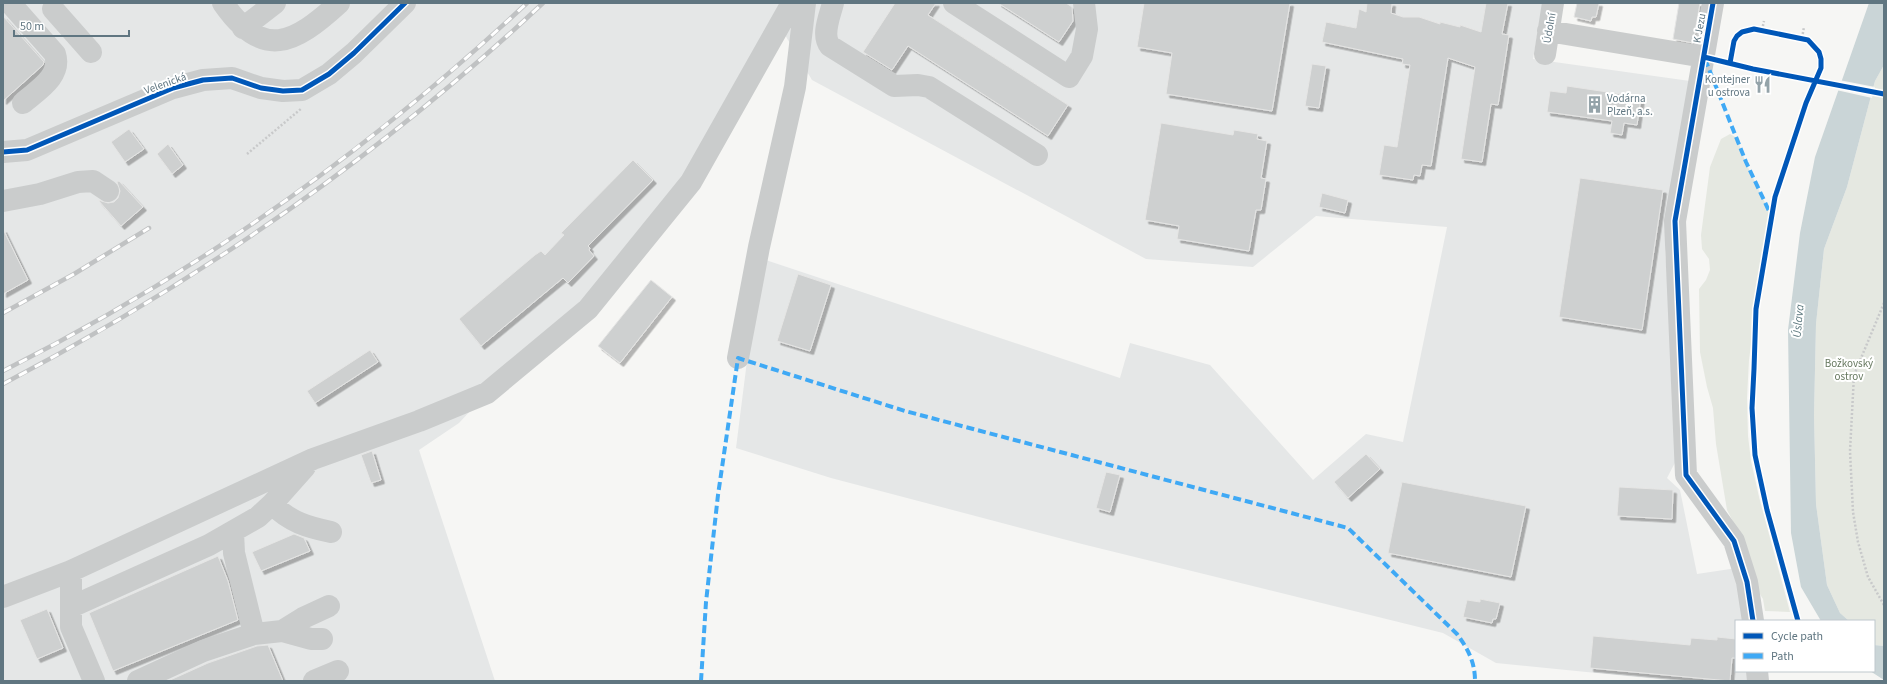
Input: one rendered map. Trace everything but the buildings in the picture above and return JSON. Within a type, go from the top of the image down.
[{"type":"street","points":[[10,3],[54,54],[57,62],[56,72],[23,103]]},
{"type":"street","points":[[223,3],[243,28],[258,38],[274,41],[289,39],[309,28],[339,3]]},
{"type":"street","points":[[243,28],[275,3]]},
{"type":"street","name":"Velenická","points":[[3,152],[28,150],[174,88],[203,80],[232,78],[261,88],[283,91],[302,90],[329,74],[354,53],[405,3]]},
{"type":"street","points":[[3,597],[72,571],[313,459],[419,421],[487,393],[588,309],[691,182],[792,3]]},
{"type":"street","points":[[738,358],[759,247],[795,87],[805,3]]},
{"type":"street","points":[[833,3],[826,32],[826,40],[830,46],[894,86],[918,85],[929,87],[1037,156]]},
{"type":"street","points":[[954,3],[1069,77],[1082,56],[1087,29],[1084,3]]},
{"type":"street","name":"Údolní","points":[[1545,54],[1553,3]]},
{"type":"street","name":"K Jezu","points":[[1713,3],[1675,221],[1686,476],[1734,541],[1747,582],[1753,620]]},
{"type":"street","points":[[32,28],[56,6],[91,52]]},
{"type":"street","points":[[1548,31],[1704,57]]},
{"type":"street","points":[[3,201],[40,194],[78,182],[93,181],[108,191]]},
{"type":"street","points":[[71,607],[165,566],[233,532],[258,517],[272,504],[313,459]]},
{"type":"street","points":[[272,504],[282,514],[306,527],[331,532]]},
{"type":"street","points":[[233,532],[234,553],[254,634]]},
{"type":"street","points":[[72,571],[71,627],[94,681]]},
{"type":"street","points":[[138,681],[203,651],[254,634],[282,630],[329,606]]},
{"type":"street","points":[[282,630],[311,639],[322,639]]},
{"type":"street","points":[[314,681],[338,671]]},
{"type":"path","points":[[1762,30],[1764,21]]},
{"type":"path","points":[[1802,38],[1804,27]]},
{"type":"path","points":[[1754,29],[1770,32]]},
{"type":"path","points":[[1793,36],[1808,40]]},
{"type":"path","points":[[247,154],[306,105]]},
{"type":"path","points":[[1884,303],[1854,375],[1850,451],[1853,512],[1858,542],[1868,577],[1878,598],[1884,605]]},
{"type":"shaded area","points":[[3,3],[1543,3],[1533,59],[1690,81],[1665,252],[1681,451],[1667,478],[1680,490],[1697,574],[1737,568],[1745,620],[1735,620],[1735,672],[1750,672],[1750,681],[1677,681],[1496,663],[1443,633],[1082,544],[831,478],[736,448],[760,258],[1120,378],[1130,343],[1210,365],[1313,480],[1366,434],[1403,442],[1447,227],[1316,216],[1253,267],[1146,259],[812,80],[779,25],[691,182],[588,309],[487,393],[459,423],[419,450],[495,681],[3,681]]},
{"type":"green space","name":"Božkovský ostrov","points":[[1884,65],[1884,646],[1875,645],[1875,620],[1848,620],[1840,613],[1827,585],[1816,504],[1814,415],[1816,324],[1824,249],[1847,187],[1875,81]]},
{"type":"green space","points":[[1730,134],[1737,138],[1745,161],[1769,211],[1749,360],[1747,398],[1748,436],[1751,461],[1759,497],[1790,612],[1765,611],[1763,599],[1753,583],[1737,529],[1727,510],[1716,444],[1713,408],[1700,352],[1699,289],[1706,280],[1710,270],[1709,259],[1702,249],[1701,235],[1710,167],[1721,139]]},
{"type":"water","name":"Úslava","points":[[1869,3],[1884,3],[1884,65],[1875,81],[1847,187],[1824,249],[1816,324],[1814,415],[1816,504],[1827,585],[1840,613],[1848,620],[1820,620],[1801,587],[1791,533],[1788,330],[1800,233],[1815,157]]},
{"type":"water","points":[[1875,645],[1884,646],[1884,680],[1872,672],[1875,672]]},
{"type":"pier","points":[[1839,80],[1875,87],[1872,98],[1836,90]]},
{"type":"railway","points":[[3,371],[74,334],[144,294],[212,251],[278,206],[406,109],[468,57],[527,3]]},
{"type":"railway","points":[[3,384],[76,344],[147,302],[286,212],[353,163],[418,112],[481,59],[543,3]]},
{"type":"railway","points":[[3,313],[74,274],[149,228]]},
{"type":"marked path","points":[[1705,59],[1746,162],[1770,213]]},
{"type":"marked path","points":[[701,681],[706,602],[718,495],[738,358],[905,411],[1348,528],[1457,634],[1470,656],[1474,668],[1475,681]]},
{"type":"cycle path","points":[[3,152],[27,150],[173,88],[203,80],[232,78],[261,88],[283,91],[302,90],[329,74],[354,53],[405,3]]},
{"type":"cycle path","points":[[1713,3],[1675,221],[1686,475],[1734,541],[1747,582],[1753,620]]},
{"type":"cycle path","points":[[1730,63],[1734,41],[1737,36],[1742,32],[1754,29],[1808,40],[1819,52],[1821,59],[1821,68],[1806,103],[1775,197],[1756,309],[1752,408],[1755,455],[1767,510],[1798,620]]},
{"type":"cycle path","points":[[1704,57],[1753,69],[1884,94]]},
{"type":"place","name":"Kontejner u ostrova","points":[[1763,85]]},
{"type":"place","name":"Vodárna Plzeň, a.s.","points":[[1594,104]]}]
